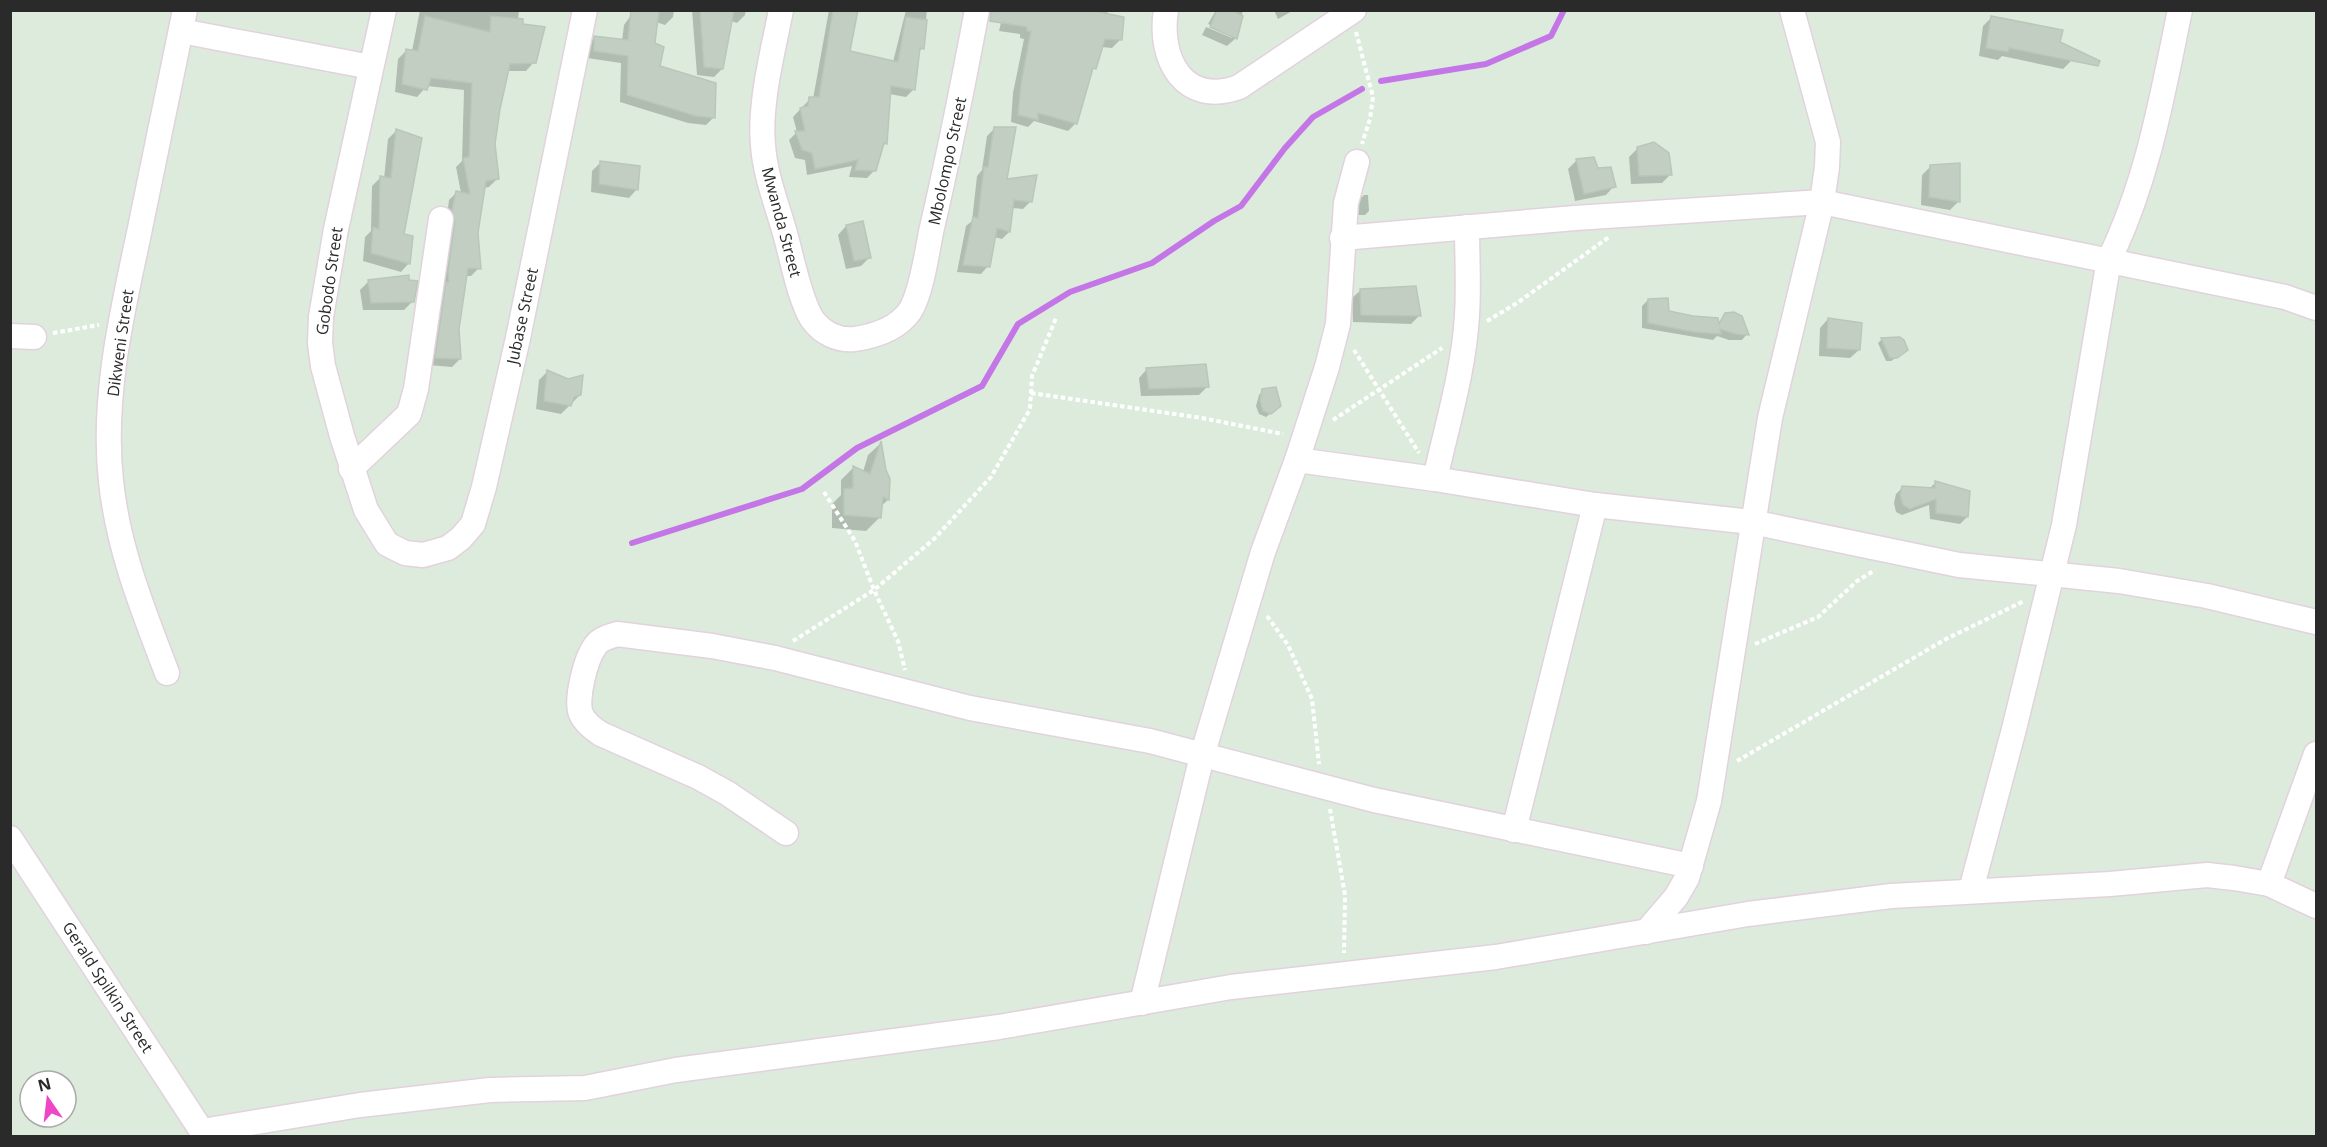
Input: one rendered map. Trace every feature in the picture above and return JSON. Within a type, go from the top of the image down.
[{"type":"street","name":"Gobodo Street","points":[[384,10],[336,229],[321,317],[320,343],[323,366],[351,469],[366,510],[387,544]]},
{"type":"street","name":"Jubase Street","points":[[387,544],[405,553],[423,555],[448,548],[473,524],[484,487],[514,355],[585,10]]},
{"type":"street","name":"Mwanda Street","points":[[781,10],[763,117],[763,146],[793,263],[808,311],[820,328],[831,336],[851,339],[881,333],[896,324],[910,310]]},
{"type":"street","name":"Mbolompo Street","points":[[910,310],[920,284],[938,204],[977,10]]},
{"type":"street","points":[[1166,10],[1164,29],[1169,54],[1176,70],[1195,90],[1206,93],[1227,92],[1239,87],[1353,12]]},
{"type":"street","points":[[1646,932],[1676,897],[1691,866],[1709,801],[1770,418],[1822,202],[1828,142],[1792,10]]},
{"type":"street","points":[[1971,890],[2014,729],[2064,525],[2109,260],[2130,216],[2152,146],[2180,10]]},
{"type":"street","points":[[184,21],[371,67]]},
{"type":"street","name":"Dikweni Street","points":[[167,673],[139,600],[117,522],[111,480],[110,412],[121,322],[184,21]]},
{"type":"street","points":[[1142,1003],[1202,756],[1263,552],[1301,449],[1338,324],[1346,203],[1357,162]]},
{"type":"street","points":[[1342,238],[1822,202],[2285,297],[2316,308]]},
{"type":"street","points":[[351,469],[409,414],[416,389],[441,219]]},
{"type":"street","points":[[1435,478],[1464,342],[1467,316],[1467,227]]},
{"type":"street","points":[[1301,449],[1435,478],[1595,505],[1752,522],[2050,582],[2119,581],[2185,592],[2316,622]]},
{"type":"street","points":[[1514,830],[1595,505]]},
{"type":"street","points":[[786,833],[727,793],[698,777],[601,734],[588,725],[581,716],[578,705],[579,695],[595,646],[604,638],[617,634],[711,646],[767,657],[970,708],[1150,741],[1374,800],[1691,866]]},
{"type":"street","points":[[2269,884],[2316,754]]},
{"type":"street","name":"Gerald Spilkin Street","points":[[10,838],[204,1134]]},
{"type":"street","points":[[204,1134],[360,1105],[490,1090],[585,1088],[676,1070],[999,1027],[1231,987],[1496,957],[1759,912],[1891,896],[2110,884],[2207,875],[2269,884],[2311,903],[2316,926]]},
{"type":"path","points":[[1353,12],[1373,97],[1370,119],[1357,162]]},
{"type":"path","points":[[767,657],[874,590],[934,538],[991,477],[1030,409],[1032,376],[1056,318]]},
{"type":"path","points":[[22,336],[121,322]]},
{"type":"path","points":[[1338,324],[1435,478]]},
{"type":"path","points":[[1031,393],[1202,418],[1301,449]]},
{"type":"path","points":[[824,492],[855,541],[874,590],[898,641],[909,692]]},
{"type":"path","points":[[1733,654],[1818,617],[1857,581],[1903,554]]},
{"type":"path","points":[[1713,775],[1946,639],[2050,582]]},
{"type":"building","points":[[631,10],[659,10],[655,43],[664,47],[660,66],[716,83],[715,118],[696,116],[627,95],[628,56],[594,51],[594,36],[628,40]]},
{"type":"building","points":[[700,10],[734,10],[723,69],[704,67]]},
{"type":"building","points":[[833,10],[858,10],[850,51],[898,62],[906,17],[927,20],[924,49],[920,48],[915,90],[891,86],[887,144],[884,143],[876,171],[855,170],[858,160],[815,169],[812,153],[802,150],[795,131],[805,131],[800,108],[808,106],[809,97],[819,97]]},
{"type":"building","points":[[991,10],[1089,10],[1124,17],[1122,40],[1105,39],[1096,69],[1093,68],[1077,124],[1038,113],[1038,120],[1018,115],[1031,31],[1027,31],[1027,27],[990,21]]},
{"type":"building","points":[[1217,10],[1231,10],[1243,16],[1237,39],[1210,27]]},
{"type":"building","points":[[425,16],[490,32],[491,16],[523,19],[523,24],[545,27],[536,63],[510,64],[495,144],[499,179],[486,181],[478,233],[481,269],[468,268],[459,329],[461,359],[435,358],[446,282],[449,282],[448,272],[455,221],[452,211],[456,191],[470,194],[463,158],[469,157],[472,83],[431,78],[427,90],[402,84],[406,49],[418,51]]},
{"type":"building","points":[[1991,16],[2063,30],[2060,42],[2100,61],[2098,66],[2009,48],[2008,52],[1986,48]]},
{"type":"building","points":[[994,127],[1016,127],[1007,179],[1037,175],[1032,202],[1014,200],[1010,232],[997,228],[990,267],[963,265],[973,217],[978,218],[984,167],[988,167]]},
{"type":"building","points":[[396,129],[422,138],[404,234],[413,236],[410,264],[371,253],[373,227],[379,229],[380,176],[391,178]]},
{"type":"building","points":[[1654,142],[1669,153],[1672,175],[1639,176],[1637,147]]},
{"type":"building","points":[[1594,157],[1598,168],[1611,167],[1616,187],[1584,194],[1576,159]]},
{"type":"building","points":[[600,161],[640,166],[638,190],[599,184]]},
{"type":"building","points":[[1960,163],[1960,202],[1929,197],[1930,165]]},
{"type":"building","points":[[863,221],[871,258],[854,261],[846,225]]},
{"type":"building","points":[[409,275],[409,280],[418,281],[414,302],[371,303],[368,280]]},
{"type":"building","points":[[1416,286],[1421,316],[1361,315],[1360,289]]},
{"type":"building","points":[[1668,298],[1669,311],[1718,318],[1719,324],[1725,313],[1734,312],[1742,316],[1749,335],[1720,329],[1721,334],[1694,332],[1648,323],[1648,299]]},
{"type":"building","points":[[1828,318],[1862,323],[1860,350],[1827,348]]},
{"type":"building","points":[[1900,337],[1904,340],[1908,350],[1897,358],[1890,358],[1881,338]]},
{"type":"building","points":[[1206,364],[1209,387],[1149,389],[1146,368]]},
{"type":"building","points":[[547,370],[568,379],[583,375],[581,395],[574,397],[571,406],[544,401]]},
{"type":"building","points":[[1276,387],[1281,406],[1271,414],[1263,411],[1260,401],[1262,389]]},
{"type":"building","points":[[881,441],[886,470],[890,479],[889,500],[883,497],[881,518],[844,515],[844,489],[853,488],[853,466],[870,474]]},
{"type":"building","points":[[1935,481],[1970,491],[1968,517],[1936,513],[1936,499],[1910,509],[1903,505],[1900,495],[1902,486],[1935,488]]},
{"type":"waterway","points":[[1381,81],[1486,64],[1551,36],[1564,10]]},
{"type":"waterway","points":[[632,543],[802,489],[857,448],[982,386],[1018,324],[1070,292],[1152,263],[1214,221],[1241,206],[1285,148],[1313,117],[1362,89]]}]
